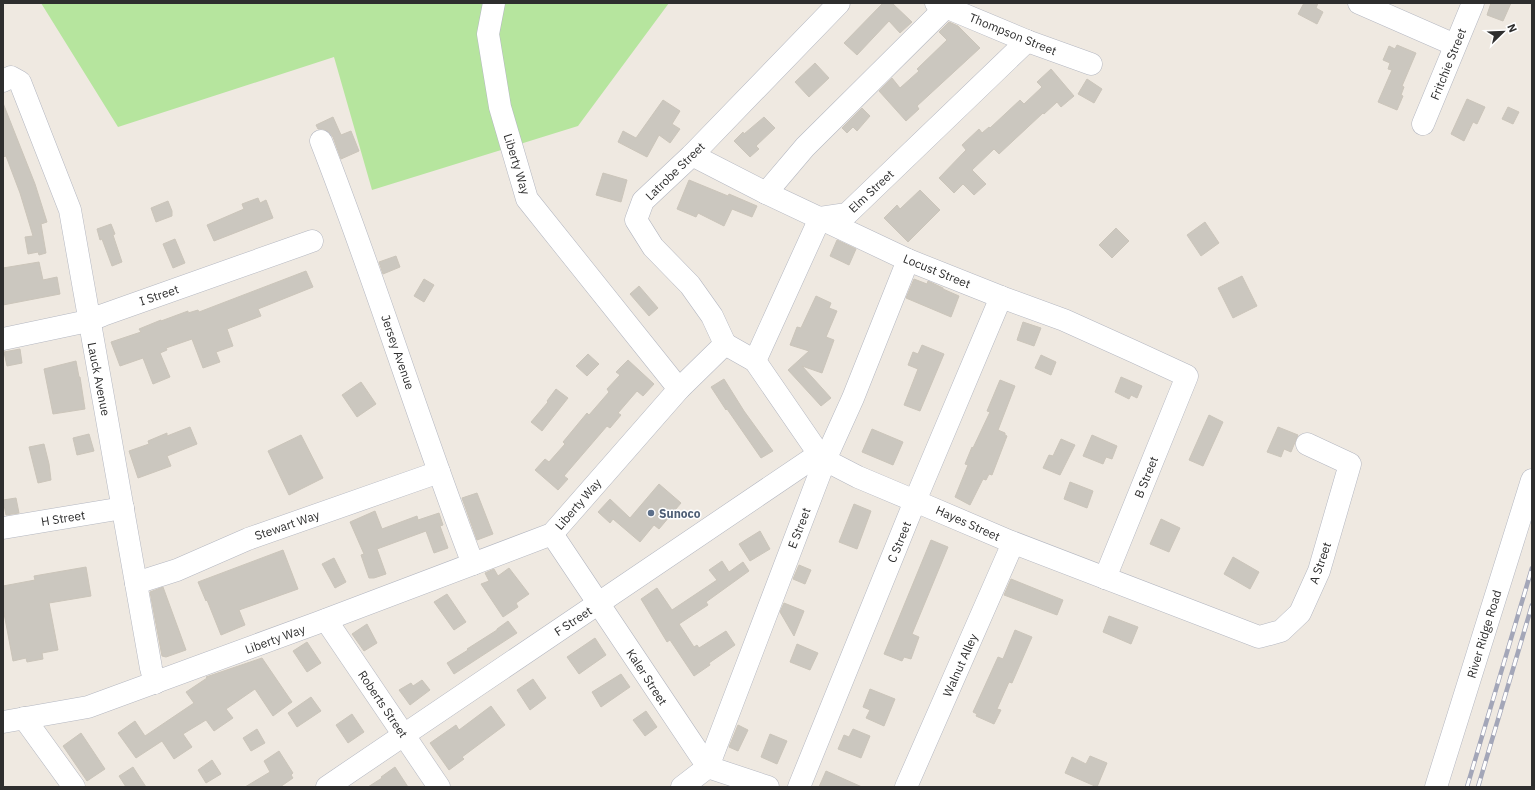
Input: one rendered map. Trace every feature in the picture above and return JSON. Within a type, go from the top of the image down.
[{"type":"street","name":"Liberty Way","points":[[3,722],[88,707],[326,620],[552,534],[679,390],[527,200],[499,99],[488,34],[494,3]]},
{"type":"street","name":"Latrobe Street","points":[[725,344],[712,316],[690,285],[653,247],[636,220],[643,201],[692,155],[839,3]]},
{"type":"street","points":[[1359,3],[1455,44]]},
{"type":"street","name":"Fritchie Street","points":[[1423,124],[1473,3]]},
{"type":"street","points":[[766,193],[806,147],[941,5]]},
{"type":"street","name":"Thompson Street","points":[[941,5],[1027,41],[1091,64]]},
{"type":"street","name":"Elm Street","points":[[820,218],[847,214],[1027,41]]},
{"type":"street","name":"Lauck Avenue","points":[[12,81],[70,210],[88,322],[151,668],[155,682]]},
{"type":"street","name":"Jersey Avenue","points":[[321,141],[350,213],[439,472],[473,564]]},
{"type":"street","name":"Locust Street","points":[[692,155],[766,193],[908,260],[1001,298],[1064,320],[1186,376]]},
{"type":"street","points":[[755,361],[820,218]]},
{"type":"street","name":"I Street","points":[[3,339],[88,322],[103,314],[312,241]]},
{"type":"street","name":"E Street","points":[[708,767],[822,457],[853,398],[908,260]]},
{"type":"street","name":"C Street","points":[[799,787],[916,500],[1001,298]]},
{"type":"street","points":[[679,390],[725,344]]},
{"type":"street","name":"Hayes Street","points":[[725,344],[755,361],[822,457],[858,477],[916,500],[1013,543],[1259,637]]},
{"type":"street","name":"B Street","points":[[1105,578],[1186,376]]},
{"type":"street","name":"A Street","points":[[1259,637],[1281,631],[1300,613],[1319,571],[1350,464],[1307,444]]},
{"type":"street","name":"F Street","points":[[327,787],[599,603],[822,457]]},
{"type":"street","name":"Stewart Way","points":[[136,583],[177,570],[248,539],[439,472]]},
{"type":"street","name":"River Ridge Road","points":[[1436,787],[1532,480]]},
{"type":"street","name":"H Street","points":[[3,528],[123,508]]},
{"type":"street","name":"Kaler Street","points":[[552,534],[599,603],[655,690],[708,767]]},
{"type":"street","name":"Walnut Alley","points":[[906,787],[1013,543]]},
{"type":"street","name":"Roberts Street","points":[[326,620],[439,787]]},
{"type":"street","points":[[24,718],[74,787]]},
{"type":"street","points":[[682,787],[708,767],[768,787]]},
{"type":"green space","points":[[41,3],[669,3],[578,126],[372,190],[334,57],[118,127]]},
{"type":"building","points":[[883,3],[892,3],[912,22],[900,33],[889,21],[857,55],[844,43]]},
{"type":"building","points":[[1304,3],[1318,3],[1316,8],[1323,12],[1317,24],[1298,14]]},
{"type":"building","points":[[1491,3],[1511,3],[1503,21],[1487,15]]},
{"type":"building","points":[[949,22],[958,26],[980,48],[917,106],[919,109],[906,121],[879,91],[892,78],[900,88],[919,71],[917,69],[947,40],[939,32]]},
{"type":"building","points":[[1397,45],[1416,53],[1402,86],[1404,87],[1401,95],[1403,96],[1397,110],[1378,102],[1392,70],[1388,69],[1390,63],[1383,60],[1389,46],[1395,49]]},
{"type":"building","points":[[815,63],[829,78],[809,97],[795,82]]},
{"type":"building","points":[[1051,69],[1074,96],[1061,107],[1057,102],[999,154],[994,149],[972,170],[986,184],[974,195],[963,184],[954,193],[939,178],[966,150],[962,145],[979,129],[982,133],[989,127],[990,128],[1020,100],[1024,104],[1042,87],[1037,82]]},
{"type":"building","points":[[1087,79],[1102,89],[1094,103],[1078,94]]},
{"type":"building","points":[[1467,99],[1485,107],[1477,124],[1473,122],[1464,141],[1451,134]]},
{"type":"building","points":[[663,100],[680,111],[672,124],[680,129],[670,143],[659,135],[647,157],[618,142],[623,131],[636,138]]},
{"type":"building","points":[[3,103],[35,184],[47,222],[41,224],[46,253],[39,255],[38,252],[28,254],[25,237],[33,236],[20,193],[6,156],[3,157]]},
{"type":"building","points":[[1508,107],[1519,112],[1513,124],[1502,119]]},
{"type":"building","points":[[862,108],[870,116],[857,131],[853,127],[847,133],[842,128]]},
{"type":"building","points":[[333,117],[341,135],[351,131],[359,151],[341,159],[333,137],[329,132],[323,129],[318,129],[316,125]]},
{"type":"building","points":[[764,117],[775,128],[756,146],[759,149],[750,157],[734,141],[743,132],[744,134]]},
{"type":"building","points":[[603,173],[627,180],[621,202],[596,195]]},
{"type":"building","points":[[689,180],[728,196],[729,194],[757,206],[752,217],[732,209],[724,226],[698,213],[696,217],[677,209]]},
{"type":"building","points":[[920,190],[940,210],[908,242],[884,218],[897,205],[900,209]]},
{"type":"building","points":[[258,198],[260,203],[266,200],[273,218],[214,241],[207,225],[244,209],[242,204]]},
{"type":"building","points":[[168,201],[172,211],[172,216],[156,222],[151,208]]},
{"type":"building","points":[[1205,222],[1219,243],[1201,256],[1187,235]]},
{"type":"building","points":[[111,224],[122,262],[112,266],[102,239],[100,240],[97,229]]},
{"type":"building","points":[[1116,228],[1129,241],[1112,258],[1099,245]]},
{"type":"building","points":[[175,239],[185,263],[173,268],[163,244]]},
{"type":"building","points":[[837,240],[856,249],[849,265],[830,256]]},
{"type":"building","points":[[396,256],[400,267],[383,274],[379,262]]},
{"type":"building","points":[[39,262],[43,280],[57,277],[60,294],[3,305],[3,268]]},
{"type":"building","points":[[306,271],[313,287],[258,309],[261,316],[227,329],[233,346],[216,352],[220,362],[203,368],[192,339],[166,348],[167,350],[160,353],[170,377],[153,384],[143,358],[120,366],[111,342],[141,332],[139,329],[161,320],[188,311],[188,313],[198,310],[199,312]]},
{"type":"building","points":[[1242,276],[1257,306],[1233,318],[1218,288]]},
{"type":"building","points":[[424,279],[434,285],[424,302],[414,296]]},
{"type":"building","points":[[914,279],[927,284],[928,281],[959,296],[951,317],[906,298]]},
{"type":"building","points":[[639,286],[658,308],[649,316],[630,294]]},
{"type":"building","points":[[816,296],[831,303],[829,308],[837,311],[826,337],[834,340],[822,373],[802,366],[831,398],[821,406],[788,370],[809,351],[790,345],[797,327],[801,328]]},
{"type":"building","points":[[1023,322],[1041,328],[1034,346],[1017,340]]},
{"type":"building","points":[[922,345],[944,354],[920,411],[904,405],[918,369],[908,365],[913,352],[918,354]]},
{"type":"building","points":[[20,349],[22,363],[7,366],[4,352]]},
{"type":"building","points":[[588,354],[599,364],[587,376],[576,366]]},
{"type":"building","points":[[1041,355],[1056,362],[1051,375],[1035,368]]},
{"type":"building","points":[[628,360],[654,384],[643,396],[637,391],[618,413],[621,415],[610,428],[607,426],[564,476],[568,479],[558,490],[535,470],[545,459],[549,462],[565,444],[563,442],[587,413],[589,415],[609,392],[607,389],[620,375],[616,372]]},
{"type":"building","points":[[76,361],[85,409],[53,414],[44,369]]},
{"type":"building","points":[[1121,377],[1142,386],[1137,398],[1131,395],[1129,399],[1115,392]]},
{"type":"building","points":[[724,379],[744,411],[773,451],[761,458],[711,387]]},
{"type":"building","points":[[1000,380],[1015,386],[998,430],[1005,433],[1007,436],[992,475],[989,474],[986,480],[983,479],[970,505],[955,497],[968,465],[965,464],[990,412],[987,411]]},
{"type":"building","points":[[361,382],[376,404],[357,417],[342,395]]},
{"type":"building","points":[[556,389],[568,398],[542,431],[531,422],[548,402],[547,401]]},
{"type":"building","points":[[1209,415],[1223,422],[1203,466],[1189,460]]},
{"type":"building","points":[[190,427],[197,444],[167,456],[171,466],[138,478],[129,451],[149,444],[148,441],[167,433],[167,436]]},
{"type":"building","points":[[1278,427],[1298,435],[1291,452],[1284,449],[1281,457],[1267,452]]},
{"type":"building","points":[[872,429],[903,442],[893,465],[862,452]]},
{"type":"building","points":[[89,434],[94,451],[77,455],[73,438]]},
{"type":"building","points":[[301,435],[323,478],[289,495],[268,451]]},
{"type":"building","points":[[1092,435],[1117,446],[1112,459],[1106,457],[1103,464],[1083,456]]},
{"type":"building","points":[[1061,439],[1075,445],[1060,475],[1043,468],[1049,455],[1053,456]]},
{"type":"building","points":[[44,444],[51,480],[38,483],[29,447]]},
{"type":"building","points":[[1070,482],[1093,491],[1087,508],[1064,499]]},
{"type":"building","points":[[659,484],[681,503],[659,529],[654,525],[640,542],[613,519],[610,523],[598,512],[610,499],[630,518]]},
{"type":"building","points":[[477,493],[493,534],[477,540],[462,498]]},
{"type":"building","points":[[16,498],[19,513],[6,515],[3,500]]},
{"type":"building","points":[[854,504],[871,511],[857,549],[839,542]]},
{"type":"building","points":[[375,511],[382,529],[417,516],[418,520],[439,513],[443,525],[440,526],[448,548],[434,553],[426,531],[377,549],[386,574],[369,578],[361,555],[364,554],[350,522]]},
{"type":"building","points":[[1161,519],[1180,528],[1169,552],[1150,544]]},
{"type":"building","points":[[760,531],[770,549],[750,561],[739,544]]},
{"type":"building","points":[[931,540],[948,547],[912,634],[919,637],[911,659],[904,657],[902,661],[884,654]]},
{"type":"building","points":[[283,550],[298,589],[239,610],[245,625],[221,635],[198,582]]},
{"type":"building","points":[[1233,557],[1259,572],[1250,589],[1224,574]]},
{"type":"building","points":[[334,558],[346,582],[335,588],[322,564]]},
{"type":"building","points":[[722,561],[729,572],[743,562],[749,571],[706,602],[708,605],[679,624],[694,647],[697,645],[699,648],[726,631],[735,645],[709,663],[710,665],[694,676],[670,640],[667,642],[641,599],[657,588],[672,610],[717,580],[709,570]]},
{"type":"building","points":[[799,565],[811,570],[805,584],[793,579]]},
{"type":"building","points":[[86,567],[91,596],[49,603],[58,650],[42,653],[43,659],[27,662],[26,658],[13,661],[3,608],[3,586],[35,580],[34,576]]},
{"type":"building","points":[[509,568],[529,594],[516,603],[518,607],[503,617],[481,584],[489,581],[485,573],[494,569],[498,576]]},
{"type":"building","points":[[1011,579],[1063,600],[1057,615],[1004,595]]},
{"type":"building","points":[[163,587],[186,650],[166,657],[162,656],[150,592]]},
{"type":"building","points":[[447,594],[466,622],[454,630],[434,602]]},
{"type":"building","points":[[784,603],[804,611],[794,636],[780,612]]},
{"type":"building","points":[[1109,616],[1138,627],[1131,644],[1103,632]]},
{"type":"building","points":[[508,621],[517,633],[454,674],[447,663],[468,650],[467,649],[497,630]]},
{"type":"building","points":[[367,624],[377,643],[364,651],[352,634]]},
{"type":"building","points":[[1015,630],[1032,637],[1012,683],[1009,682],[997,709],[1001,710],[994,724],[976,716],[977,714],[973,712],[998,657],[1003,659]]},
{"type":"building","points":[[595,638],[606,655],[579,674],[567,657]]},
{"type":"building","points":[[307,642],[321,663],[307,672],[293,651]]},
{"type":"building","points":[[797,644],[818,653],[810,670],[790,662]]},
{"type":"building","points":[[262,658],[292,702],[273,716],[255,689],[226,709],[233,718],[214,731],[206,720],[183,734],[192,747],[174,759],[162,741],[136,758],[118,733],[135,721],[145,736],[194,703],[186,692],[207,678],[206,677]]},
{"type":"building","points":[[621,674],[630,687],[601,707],[592,692]]},
{"type":"building","points":[[533,679],[546,698],[530,710],[517,690]]},
{"type":"building","points":[[422,680],[430,690],[410,705],[399,690],[411,683],[413,686]]},
{"type":"building","points":[[870,689],[895,699],[884,726],[866,718],[870,710],[863,707]]},
{"type":"building","points":[[311,697],[321,711],[297,727],[288,713]]},
{"type":"building","points":[[491,706],[505,725],[462,757],[464,759],[449,770],[430,743],[456,725],[459,730]]},
{"type":"building","points":[[646,711],[657,727],[645,736],[633,720]]},
{"type":"building","points":[[352,714],[364,732],[348,743],[336,725]]},
{"type":"building","points":[[738,725],[748,730],[738,751],[729,747]]},
{"type":"building","points":[[257,729],[265,743],[251,751],[243,738]]},
{"type":"building","points":[[853,729],[870,736],[861,758],[838,749],[844,735],[849,737]]},
{"type":"building","points":[[81,733],[105,769],[87,781],[63,746]]},
{"type":"building","points":[[770,734],[787,741],[777,764],[761,757]]},
{"type":"building","points":[[279,751],[293,773],[291,775],[293,778],[280,787],[245,787],[270,772],[264,761]]},
{"type":"building","points":[[1090,756],[1107,763],[1097,787],[1065,773],[1072,757],[1086,764]]},
{"type":"building","points":[[212,760],[221,774],[206,783],[198,770]]},
{"type":"building","points":[[133,767],[146,787],[126,787],[119,776]]},
{"type":"building","points":[[395,767],[408,787],[368,787],[382,778],[381,777]]},
{"type":"building","points":[[826,771],[862,787],[819,787]]},
{"type":"railway","points":[[1467,787],[1532,568]]},
{"type":"railway","points":[[1478,787],[1532,605]]},
{"type":"place","name":"Sunoco","points":[[651,513]]}]
